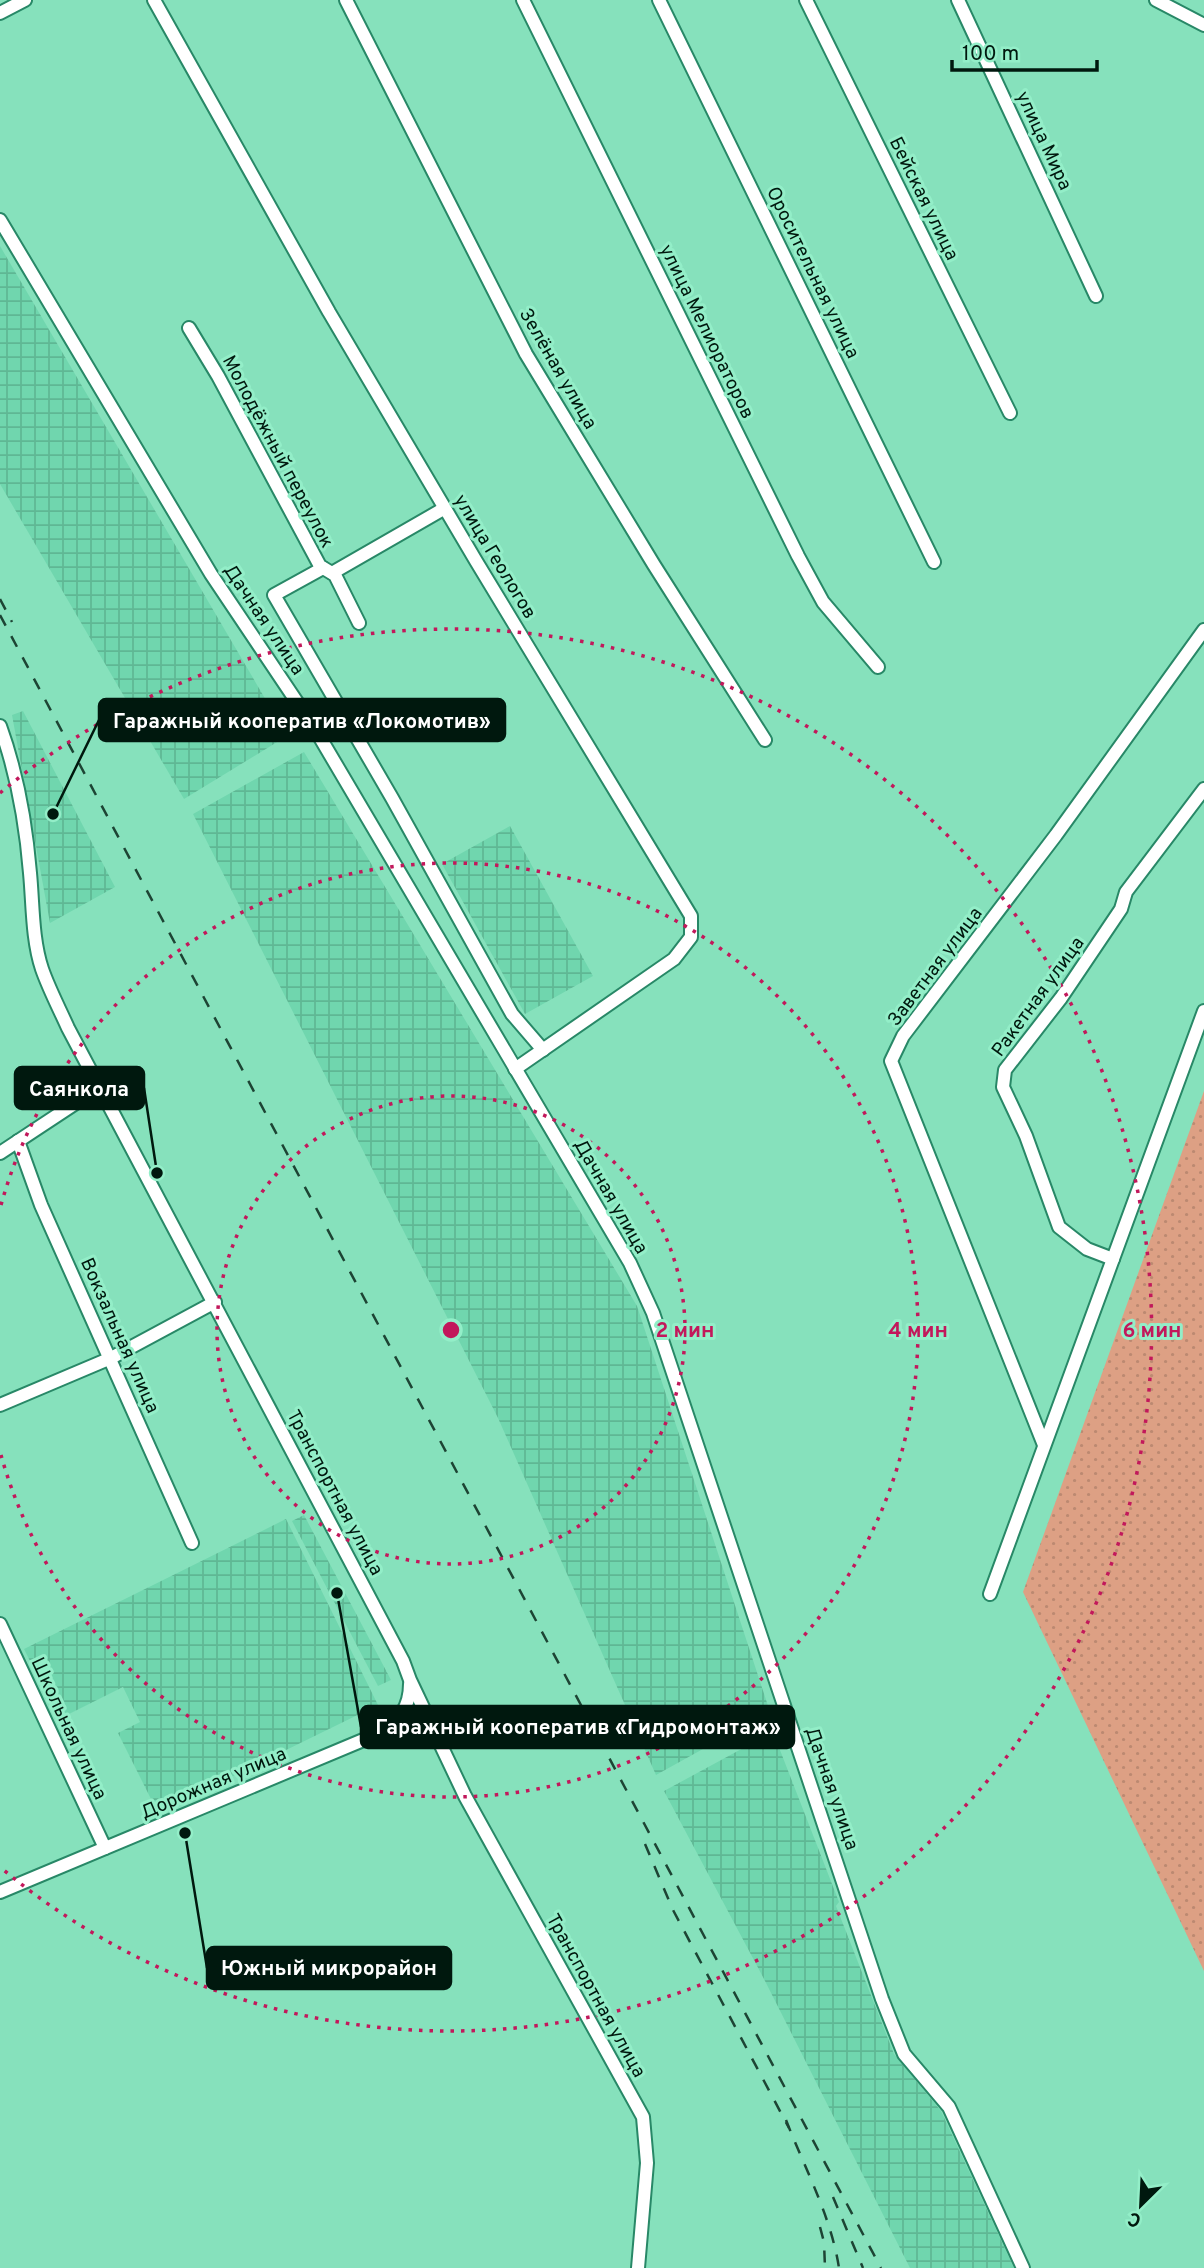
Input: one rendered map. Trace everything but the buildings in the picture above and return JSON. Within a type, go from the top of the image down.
[{"type":"street","points":[[0,13],[25,0]]},
{"type":"street","name":"улица Геологов","points":[[154,0],[329,312],[691,916],[691,937],[674,959],[515,1069]]},
{"type":"street","name":"Зелёная улица","points":[[346,0],[526,354],[654,565],[765,740]]},
{"type":"street","name":"улица Мелиораторов","points":[[523,0],[798,556],[823,602],[878,667]]},
{"type":"street","name":"Оросительная улица","points":[[659,0],[934,562]]},
{"type":"street","name":"Бейская улица","points":[[806,0],[1010,413]]},
{"type":"street","name":"улица Мира","points":[[958,0],[1096,296]]},
{"type":"street","points":[[1156,0],[1204,25]]},
{"type":"street","name":"Дачная улица","points":[[0,220],[204,562],[315,729],[629,1263],[653,1313],[882,1999],[904,2054],[949,2107],[1023,2268]]},
{"type":"street","name":"Молодёжный переулок","points":[[189,328],[218,376],[320,566],[335,575],[359,623]]},
{"type":"street","points":[[445,508],[327,571],[274,595],[392,798],[512,1014],[543,1050]]},
{"type":"street","name":"Заветная улица","points":[[1044,1446],[891,1060],[903,1036],[1056,835],[1204,630]]},
{"type":"street","name":"Транспортная улица","points":[[0,726],[10,754],[18,794],[30,868],[41,968],[68,1028],[403,1661],[465,1796],[643,2117],[647,2163],[638,2268]]},
{"type":"street","name":"Ракетная улица","points":[[1113,1259],[1087,1249],[1059,1227],[1031,1149],[1003,1087],[1005,1070],[1074,979],[1121,909],[1126,892],[1204,789]]},
{"type":"street","points":[[990,1594],[1204,1011]]},
{"type":"street","points":[[0,1153],[100,1087]]},
{"type":"street","name":"Вокзальная улица","points":[[18,1142],[41,1205],[192,1543]]},
{"type":"street","points":[[0,1405],[111,1358],[215,1302]]},
{"type":"street","name":"Школьная улица","points":[[0,1624],[105,1848]]},
{"type":"street","name":"Дорожная улица","points":[[0,1892],[380,1733],[397,1722],[406,1710],[410,1696],[410,1680]]},
{"type":"street","points":[[380,1733],[408,1728],[422,1730],[437,1737]]},
{"type":"shaded area","points":[[0,246],[287,736],[184,799],[0,484]]},
{"type":"shaded area","points":[[23,711],[115,887],[50,923],[12,715]]},
{"type":"shaded area","points":[[304,752],[637,1306],[770,1712],[656,1775],[498,1418],[193,814]]},
{"type":"shaded area","points":[[510,826],[593,976],[525,1014],[442,864]]},
{"type":"shaded area","points":[[1204,1091],[1204,1971],[1023,1592]]},
{"type":"shaded area","points":[[304,1515],[391,1680],[378,1686],[292,1521]]},
{"type":"shaded area","points":[[286,1519],[378,1705],[158,1813],[118,1733],[140,1722],[123,1687],[59,1719],[24,1649]]},
{"type":"shaded area","points":[[773,1732],[839,1902],[836,1906],[894,2054],[941,2111],[1014,2268],[910,2268],[765,1981],[664,1791]]},
{"type":"railway","points":[[0,599],[12,622]]},
{"type":"railway","points":[[0,615],[881,2268]]},
{"type":"railway","points":[[645,1844],[673,1910],[789,2128]]},
{"type":"railway","points":[[786,2120],[824,2211],[839,2268]]},
{"type":"railway","points":[[833,2197],[863,2268]]},
{"type":"railway","points":[[820,2227],[824,2242],[825,2268]]},
{"type":"place","name":"Гаражный кооператив «Локомотив»","points":[[53,814]]},
{"type":"place","name":"Саянкола","points":[[157,1173]]},
{"type":"place","name":"Гаражный кооператив «Гидромонтаж»","points":[[337,1593]]},
{"type":"place","name":"Южный микрорайон","points":[[185,1833]]}]
